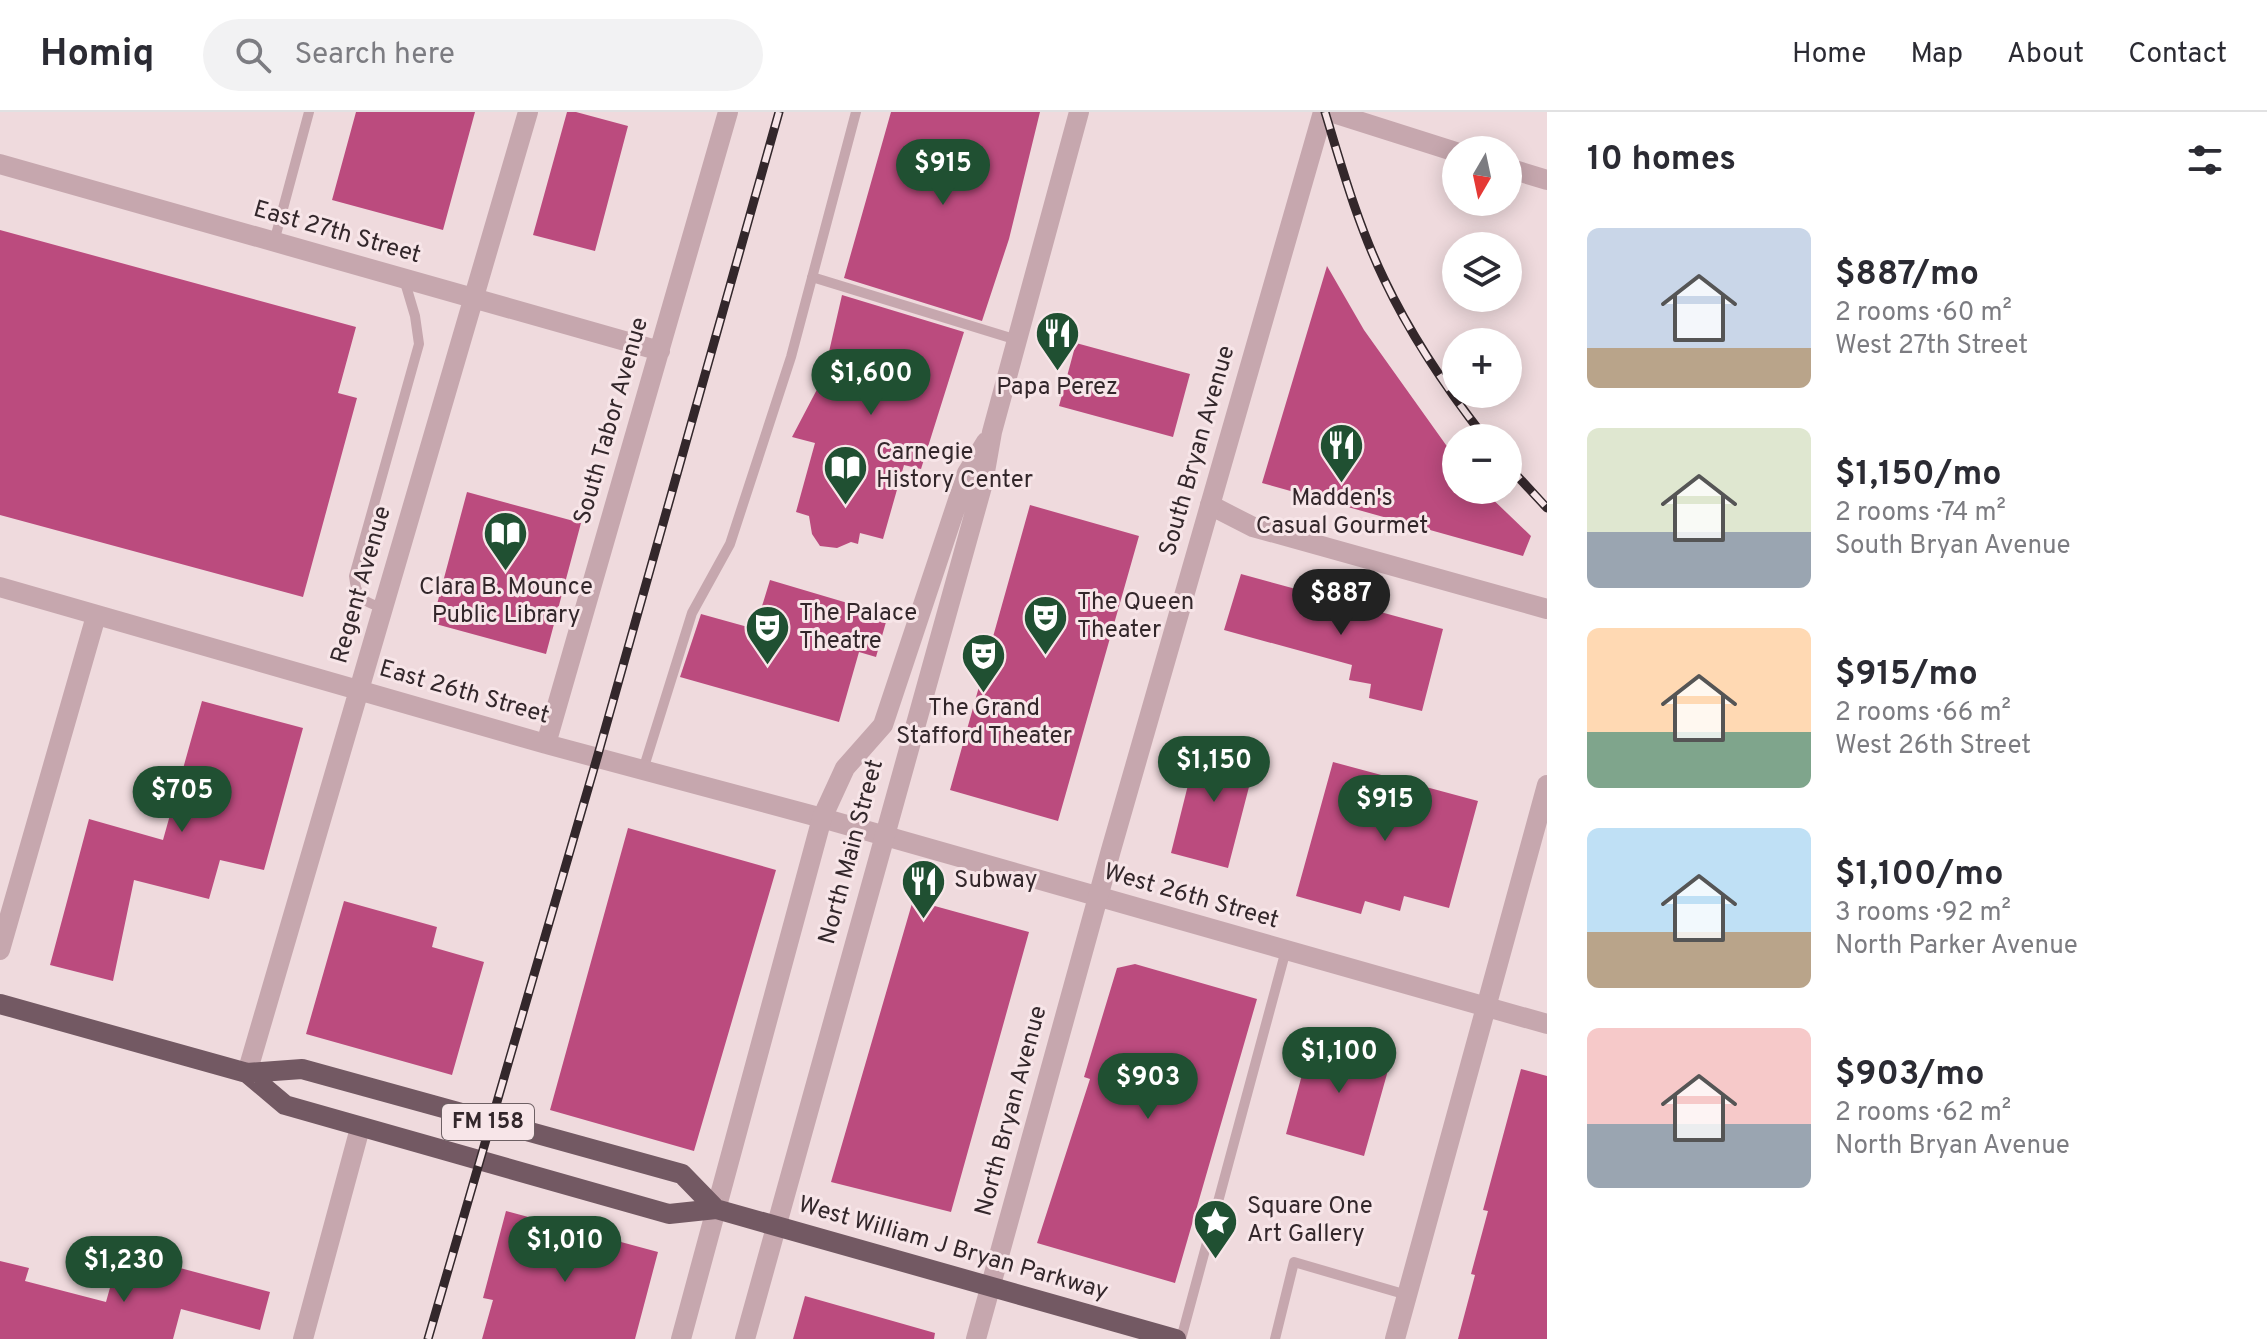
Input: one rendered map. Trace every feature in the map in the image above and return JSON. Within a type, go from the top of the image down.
[{"type":"main road","name":"FM 158","points":[[0,1004],[247,1073],[302,1069],[682,1174],[716,1209]]},
{"type":"main road","name":"FM 158","points":[[247,1073],[285,1105],[360,1128],[669,1214],[716,1209]]},
{"type":"main road","name":"West William J Bryan Parkway","points":[[716,1209],[1179,1339]]},
{"type":"street","name":"Regent Avenue","points":[[247,1073],[528,112]]},
{"type":"street","name":"South Tabor Avenue","points":[[546,744],[728,112]]},
{"type":"street","points":[[992,432],[1079,112]]},
{"type":"street","name":"South Bryan Avenue","points":[[1098,897],[1323,112]]},
{"type":"street","points":[[1330,112],[1442,148]]},
{"type":"street","name":"East 27th Street","points":[[0,164],[660,351]]},
{"type":"street","points":[[1522,172],[1547,180]]},
{"type":"street","name":"North Main Street","points":[[681,1339],[822,818],[845,768],[883,725],[967,473],[992,432]]},
{"type":"street","name":"North Main Street","points":[[745,1339],[983,483],[992,432]]},
{"type":"street","points":[[1210,505],[1253,527],[1547,609]]},
{"type":"street","name":"East 26th Street","points":[[0,587],[546,744],[822,818]]},
{"type":"street","points":[[0,950],[96,616]]},
{"type":"street","points":[[1395,1339],[1547,785]]},
{"type":"street","name":"West 26th Street","points":[[822,818],[1547,1024]]},
{"type":"street","name":"North Bryan Avenue","points":[[976,1339],[1098,897]]},
{"type":"street","points":[[303,1339],[360,1128]]},
{"type":"lane","points":[[274,242],[309,112]]},
{"type":"lane","points":[[643,770],[692,613],[730,544],[791,357],[856,112]]},
{"type":"lane","points":[[812,277],[1017,340]]},
{"type":"lane","points":[[383,608],[362,600],[355,590],[354,576],[419,344],[404,279]]},
{"type":"lane","points":[[1179,1339],[1286,950]]},
{"type":"lane","points":[[1275,1339],[1294,1262],[1407,1295]]},
{"type":"building","points":[[356,112],[475,112],[443,230],[332,200]]},
{"type":"building","points":[[567,112],[628,126],[595,251],[533,235]]},
{"type":"building","points":[[891,112],[1040,112],[1009,239],[982,321],[844,278]]},
{"type":"building","points":[[0,230],[356,327],[338,393],[357,398],[303,597],[0,515]]},
{"type":"building","points":[[1327,266],[1364,330],[1442,439],[1442,504],[1498,504],[1531,536],[1523,556],[1262,483]]},
{"type":"building","points":[[842,295],[964,332],[921,469],[904,465],[883,539],[860,533],[858,544],[851,542],[837,548],[820,546],[812,534],[809,516],[796,512],[815,443],[792,437],[823,378]]},
{"type":"building","points":[[1076,343],[1190,374],[1173,437],[1059,406]]},
{"type":"building","name":"Clara B. Mounce Public Library","points":[[467,492],[581,523],[546,654],[432,623]]},
{"type":"building","points":[[1030,505],[1139,536],[1058,821],[950,790]]},
{"type":"building","points":[[1241,574],[1443,629],[1422,711],[1369,698],[1371,684],[1349,680],[1352,665],[1224,630]]},
{"type":"building","name":"The Palace Theatre","points":[[770,580],[888,615],[876,657],[859,652],[839,722],[680,677],[701,614],[755,629]]},
{"type":"building","points":[[202,701],[303,728],[264,870],[220,860],[209,899],[134,880],[113,981],[50,965],[89,819],[163,840]]},
{"type":"building","points":[[1199,741],[1257,756],[1228,868],[1171,853]]},
{"type":"building","points":[[1333,762],[1478,801],[1449,908],[1404,896],[1400,911],[1365,901],[1361,914],[1296,896]]},
{"type":"building","points":[[628,828],[776,870],[694,1151],[550,1110]]},
{"type":"building","points":[[913,900],[1029,932],[951,1212],[831,1182]]},
{"type":"building","points":[[344,901],[437,927],[432,947],[484,962],[452,1075],[306,1034]]},
{"type":"building","points":[[1135,964],[1257,999],[1175,1283],[1037,1243],[1090,1079],[1084,1077],[1117,968]]},
{"type":"building","points":[[1313,1034],[1392,1056],[1364,1156],[1286,1134]]},
{"type":"building","points":[[1521,1069],[1547,1076],[1547,1339],[1458,1339],[1488,1211],[1483,1210]]},
{"type":"building","points":[[506,1211],[658,1252],[635,1339],[482,1339],[493,1300],[483,1298]]},
{"type":"building","points":[[120,1252],[270,1292],[260,1330],[181,1309],[173,1339],[0,1339],[0,1261],[29,1268],[25,1281],[106,1302]]},
{"type":"building","points":[[805,1296],[935,1333],[934,1339],[793,1339]]},
{"type":"railway","points":[[428,1339],[597,758],[779,112]]},
{"type":"railway","points":[[1325,112],[1358,217],[1384,279],[1430,361],[1475,424]]},
{"type":"railway","points":[[1522,481],[1547,508]]},
{"type":"place","name":"Papa Perez","points":[[1057,373]]},
{"type":"place","name":"Madden's Casual Gourmet","points":[[1342,484]]},
{"type":"place","name":"Carnegie History Center","points":[[845,506]]},
{"type":"place","name":"Clara B. Mounce Public Library","points":[[506,573]]},
{"type":"place","name":"The Queen Theater","points":[[1046,656]]},
{"type":"place","name":"The Palace Theatre","points":[[768,667]]},
{"type":"place","name":"The Grand Stafford Theater","points":[[984,694]]},
{"type":"place","name":"Subway","points":[[923,920]]},
{"type":"place","name":"Square One Art Gallery","points":[[1216,1260]]}]
